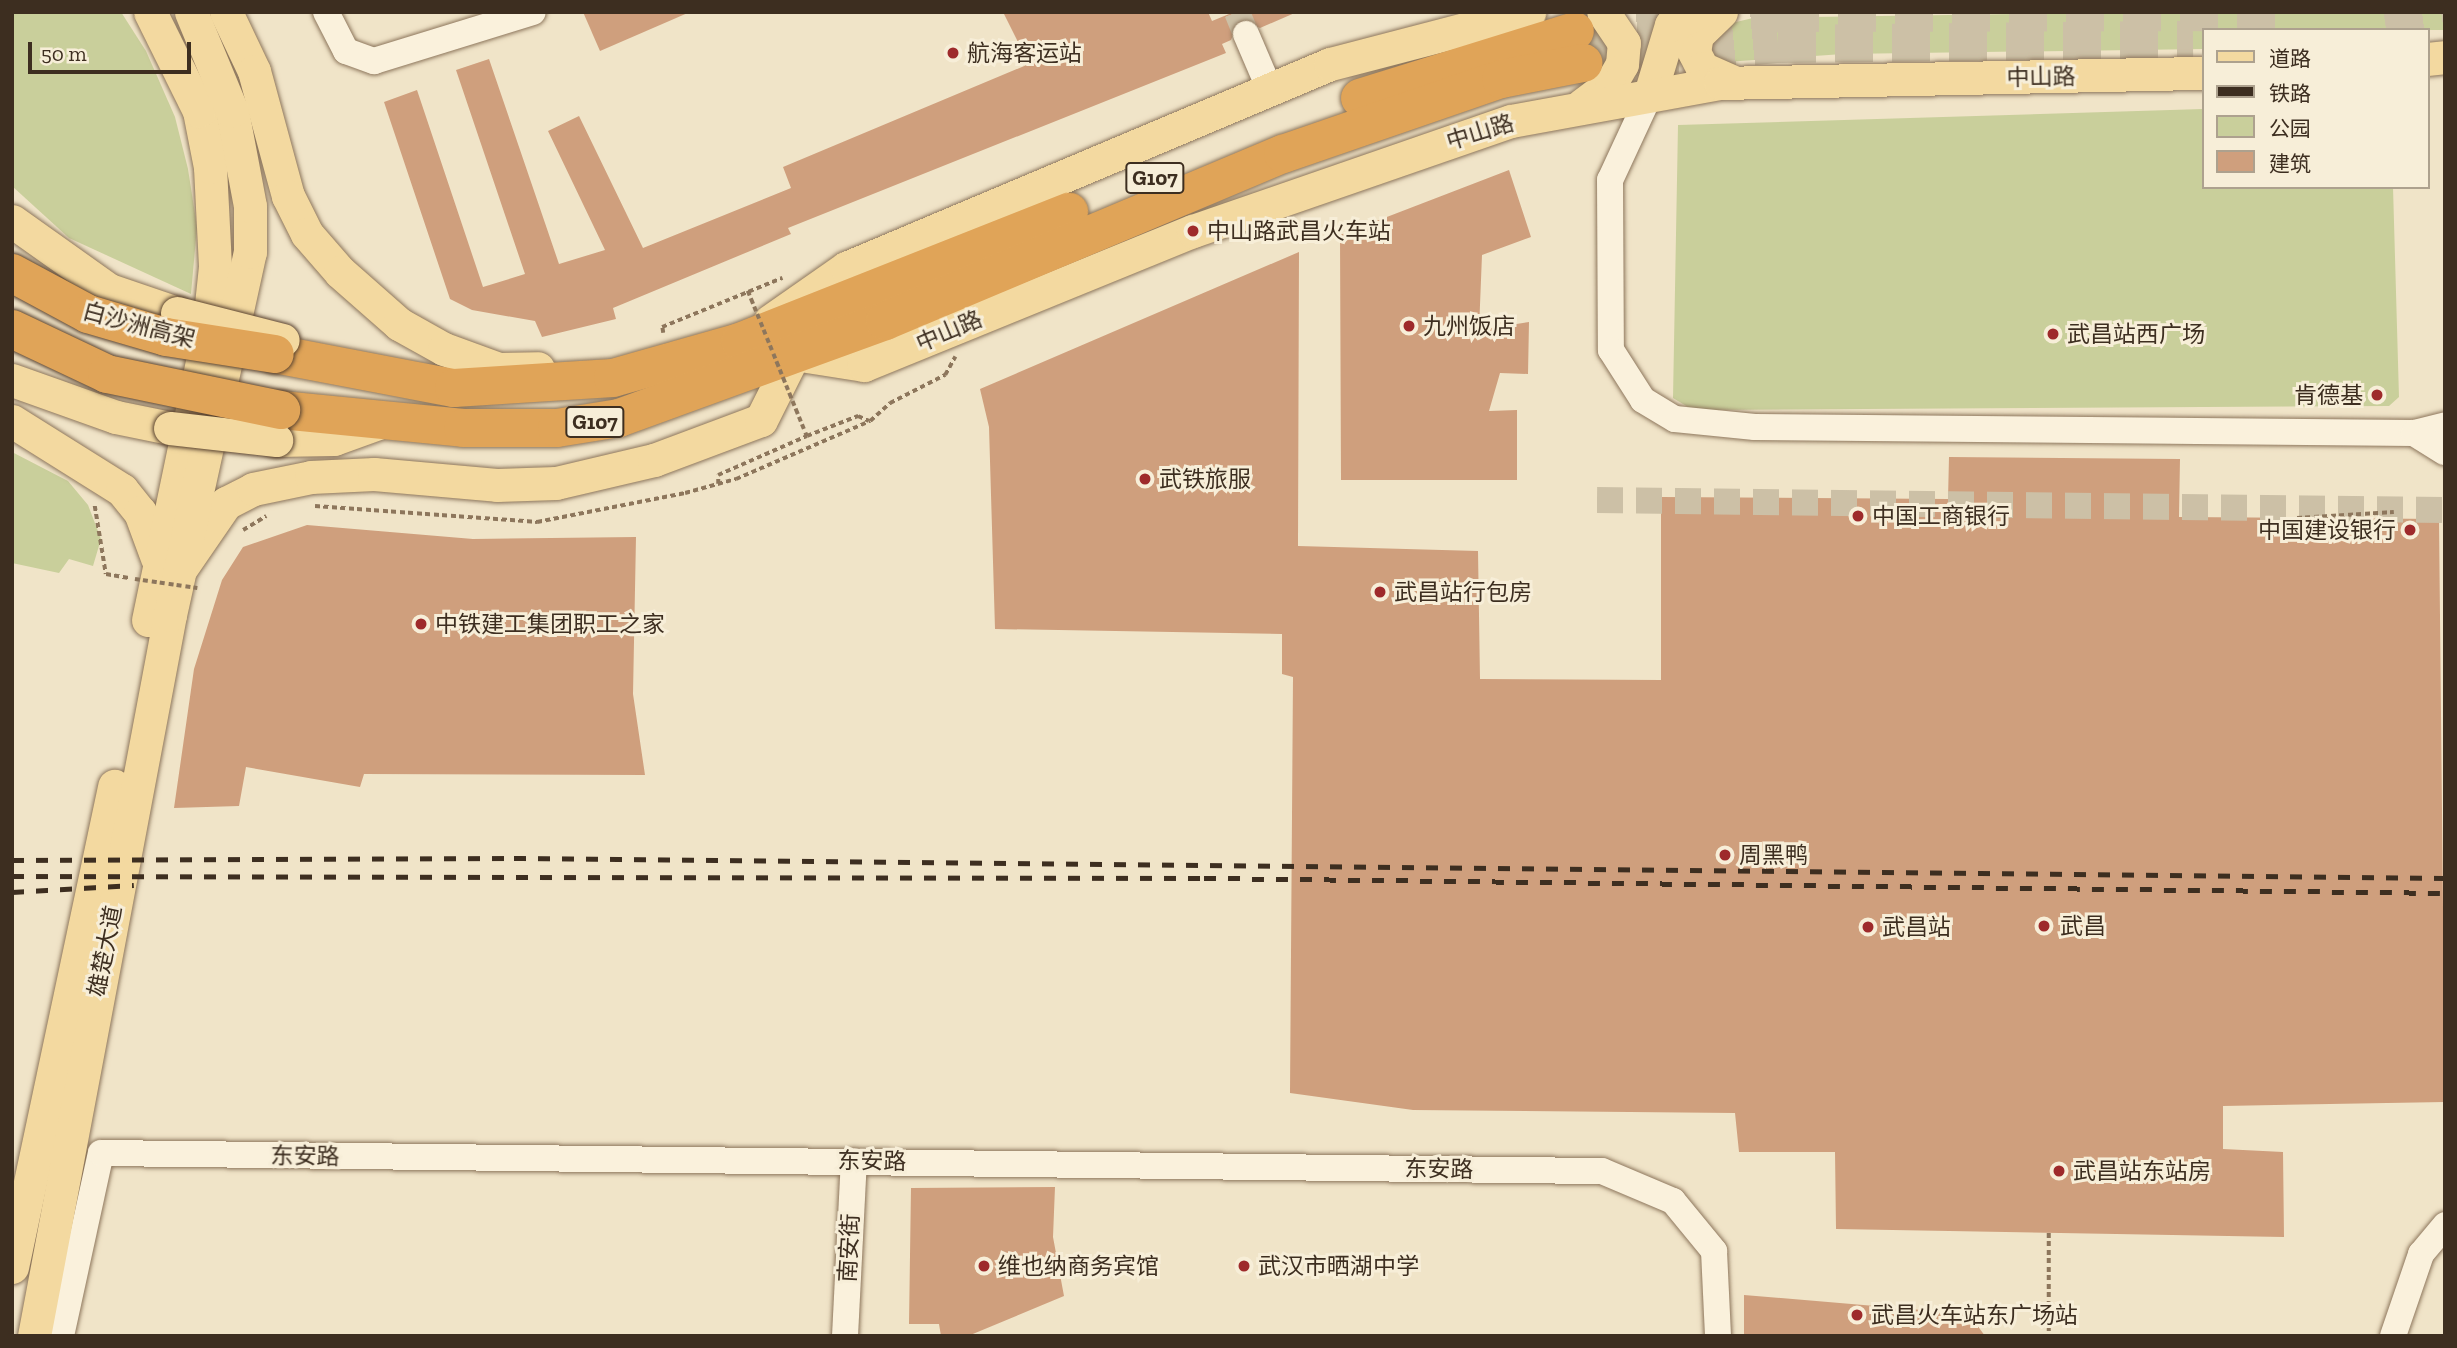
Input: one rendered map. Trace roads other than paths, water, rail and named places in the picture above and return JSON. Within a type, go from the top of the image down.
[{"type":"highway","name":"G107","points":[[613,378],[740,342],[1415,78],[1587,35]]},
{"type":"highway","name":"G107","points":[[279,425],[384,421],[505,429],[619,418],[794,354],[1283,154],[1489,83],[1587,35]]},
{"type":"highway","name":"白沙洲高架","points":[[12,273],[88,314],[166,337],[279,347],[335,368],[488,389],[613,378]]},
{"type":"highway","points":[[12,329],[107,374],[279,425]]},
{"type":"main road","points":[[150,12],[199,111],[215,219],[208,333],[166,570]]},
{"type":"main road","points":[[166,570],[250,252],[250,206],[232,111],[191,12]]},
{"type":"main road","points":[[226,12],[254,71],[293,206],[307,234],[366,300],[444,349],[499,369],[555,368],[613,378]]},
{"type":"main road","points":[[1650,94],[1671,26],[1699,12]]},
{"type":"main road","points":[[1721,12],[1697,35],[1694,52],[1702,68],[1735,83]]},
{"type":"main road","points":[[740,342],[846,268],[1330,64],[1523,13]]},
{"type":"main road","points":[[1573,109],[1611,83],[1622,64],[1624,43],[1587,35]]},
{"type":"main road","name":"中山路","points":[[794,354],[864,365],[1328,181],[1511,121],[1650,94],[1735,83],[2202,73]]},
{"type":"main road","points":[[12,221],[109,290],[279,347]]},
{"type":"main road","points":[[166,570],[226,503],[279,481],[374,474],[497,485],[556,483],[654,460],[761,420],[794,354]]},
{"type":"main road","points":[[12,380],[116,417],[170,428],[279,425]]},
{"type":"main road","points":[[12,421],[122,490],[139,512],[166,570]]},
{"type":"main road","name":"雄楚大道","points":[[12,1267],[166,570]]},
{"type":"main road","name":"雄楚大道","points":[[34,1336],[166,570]]},
{"type":"street","points":[[326,12],[346,51],[374,61],[533,12]]},
{"type":"street","points":[[1246,34],[1270,90]]},
{"type":"street","points":[[1650,94],[1610,180],[1611,350],[1643,400],[1675,419],[1755,427],[2414,433],[2445,425]]},
{"type":"street","points":[[2414,433],[2445,452]]},
{"type":"street","name":"东安路","points":[[61,1336],[101,1153],[1602,1171],[1673,1201],[1714,1251],[1718,1336]]},
{"type":"street","name":"南安街","points":[[845,1336],[854,1161]]},
{"type":"street","points":[[2393,1336],[2421,1254],[2445,1225]]},
{"type":"tunnel","points":[[1237,12],[1246,34]]},
{"type":"tunnel","points":[[1580,30],[1781,13],[2291,12]]},
{"type":"tunnel","points":[[2401,28],[2445,22]]},
{"type":"tunnel","points":[[1583,63],[1778,44],[2193,40]]},
{"type":"tunnel","points":[[1597,500],[2445,510]]},
{"type":"railway","points":[[12,860],[514,858],[2445,878]]},
{"type":"railway","points":[[12,876],[1204,878],[2445,893]]},
{"type":"railway","points":[[12,892],[134,885]]},
{"type":"place","name":"航海客运站","points":[[953,53]]},
{"type":"place","name":"中山路武昌火车站","points":[[1193,231]]},
{"type":"place","name":"九州饭店","points":[[1409,326]]},
{"type":"place","name":"武昌站西广场","points":[[2053,334]]},
{"type":"place","name":"肯德基","points":[[2377,395]]},
{"type":"place","name":"武铁旅服","points":[[1145,479]]},
{"type":"place","name":"中国工商银行","points":[[1858,516]]},
{"type":"place","name":"中国建设银行","points":[[2410,530]]},
{"type":"place","name":"武昌站行包房","points":[[1380,592]]},
{"type":"place","name":"中铁建工集团职工之家","points":[[421,624]]},
{"type":"place","name":"周黑鸭","points":[[1725,855]]},
{"type":"place","name":"武昌","points":[[2044,926]]},
{"type":"place","name":"武昌站","points":[[1868,927]]},
{"type":"place","name":"武昌站东站房","points":[[2059,1171]]},
{"type":"place","name":"维也纳商务宾馆","points":[[984,1266]]},
{"type":"place","name":"武汉市晒湖中学","points":[[1244,1266]]},
{"type":"place","name":"武昌火车站东广场站","points":[[1857,1315]]}]
